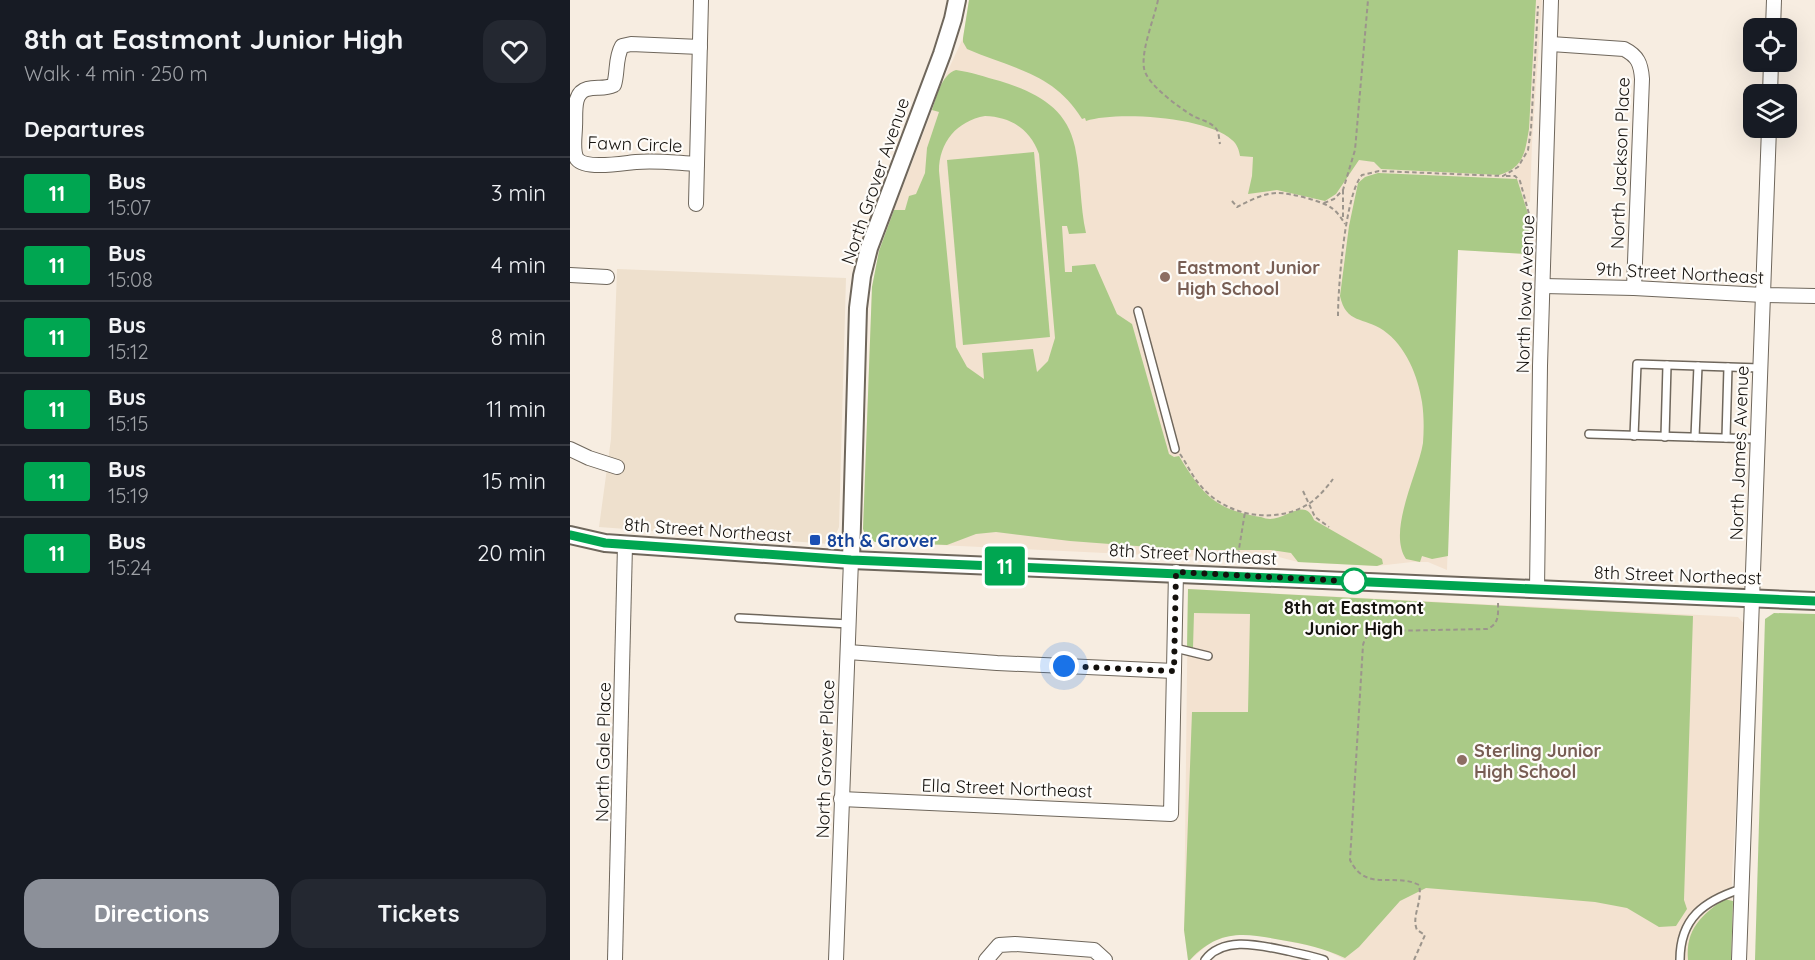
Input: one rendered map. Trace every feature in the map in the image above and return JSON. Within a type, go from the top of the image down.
[{"type":"street","points":[[696,204],[701,0]]},
{"type":"street","name":"North Grover Avenue","points":[[851,560],[858,308],[862,276],[869,248],[942,54],[957,0]]},
{"type":"street","name":"North Iowa Avenue","points":[[1537,589],[1551,0]]},
{"type":"street","points":[[1773,18],[1774,0]]},
{"type":"street","name":"Fawn Circle","points":[[697,164],[636,162],[624,165],[585,164],[578,159],[575,151],[576,102],[580,94],[587,89],[605,89],[614,85],[617,54],[622,46],[631,44],[700,47]]},
{"type":"street","name":"North Jackson Place","points":[[1551,44],[1624,49],[1633,53],[1640,63],[1642,79],[1634,288]]},
{"type":"street","name":"North James Avenue","points":[[1739,960],[1769,138]]},
{"type":"street","points":[[570,275],[607,277]]},
{"type":"street","name":"9th Street Northeast","points":[[1543,286],[1634,288],[1763,296],[1815,296]]},
{"type":"street","points":[[570,449],[617,467]]},
{"type":"street","name":"8th Street Northeast","points":[[570,535],[626,545],[851,560],[1176,572],[1815,601]]},
{"type":"street","name":"North Gale Place","points":[[615,960],[626,545]]},
{"type":"street","name":"North Grover Place","points":[[836,960],[851,560]]},
{"type":"street","points":[[848,652],[998,663],[1174,671],[1176,572]]},
{"type":"street","name":"Ella Street Northeast","points":[[841,799],[1171,814],[1174,671]]},
{"type":"street","points":[[986,960],[999,945],[1015,944],[1095,950],[1105,960]]},
{"type":"lane","points":[[1138,312],[1175,449]]},
{"type":"lane","points":[[1634,436],[1637,364],[1760,368]]},
{"type":"lane","points":[[1665,436],[1667,365]]},
{"type":"lane","points":[[1695,437],[1698,366]]},
{"type":"lane","points":[[1726,438],[1728,367]]},
{"type":"lane","points":[[1589,434],[1757,439]]},
{"type":"lane","points":[[739,618],[849,624]]},
{"type":"lane","points":[[1175,648],[1208,656]]},
{"type":"lane","points":[[1680,960],[1688,923],[1697,911],[1725,894],[1741,889]]},
{"type":"lane","points":[[1205,960],[1208,955],[1222,947],[1256,944],[1324,960]]},
{"type":"path","points":[[1158,0],[1144,57],[1146,76],[1154,86],[1217,130],[1220,144]]},
{"type":"path","points":[[1342,219],[1343,190],[1357,135],[1368,0]]},
{"type":"path","points":[[1503,177],[1518,167],[1528,150],[1538,0]]},
{"type":"path","points":[[1338,316],[1346,225],[1358,180],[1362,175],[1370,172],[1515,176],[1520,181],[1532,227]]},
{"type":"path","points":[[1324,203],[1343,190]]},
{"type":"path","points":[[1232,201],[1237,207],[1253,199],[1278,193],[1324,203],[1333,208],[1346,225]]},
{"type":"path","points":[[1175,449],[1181,454],[1199,484],[1222,504],[1268,517],[1310,503],[1333,479]]},
{"type":"path","points":[[1303,491],[1317,520],[1329,527]]},
{"type":"path","points":[[1238,555],[1245,512]]},
{"type":"path","points":[[1414,960],[1425,935],[1415,926],[1420,900],[1419,885],[1364,877],[1355,871],[1350,860],[1363,645],[1369,633],[1384,631],[1487,629],[1494,626],[1497,621],[1498,598]]},
{"type":"shaded area","name":"Eastmont Junior High School","points":[[969,0],[1542,0],[1530,202],[1526,203],[1529,217],[1528,254],[1458,250],[1447,570],[1428,562],[1377,566],[1298,562],[1275,556],[1238,554],[1215,553],[1189,557],[875,542],[866,536],[863,529],[872,287],[879,251],[944,79],[963,38]]},
{"type":"shaded area","points":[[617,269],[846,278],[839,527],[829,544],[599,527],[611,439]]},
{"type":"shaded area","name":"Sterling Junior High School","points":[[1188,589],[1738,617],[1747,627],[1732,873],[1731,960],[1346,960],[1321,948],[1247,933],[1227,936],[1210,943],[1188,960],[1184,930]]},
{"type":"green space","points":[[969,0],[1536,0],[1529,129],[1524,152],[1514,168],[1499,175],[1381,169],[1374,162],[1359,160],[1336,194],[1325,201],[1277,190],[1248,194],[1253,157],[1240,156],[1234,142],[1220,132],[1183,121],[1161,118],[1118,117],[1086,121],[1059,91],[1045,82],[1031,74],[967,49],[963,38]]},
{"type":"green space","points":[[956,70],[967,72],[1025,90],[1048,103],[1065,121],[1075,147],[1086,233],[1069,234],[1067,226],[1062,226],[1065,272],[1072,272],[1072,266],[1095,264],[1117,314],[1132,324],[1169,454],[1174,457],[1179,456],[1195,481],[1221,505],[1245,514],[1269,519],[1306,510],[1314,520],[1382,559],[1383,564],[1377,566],[1298,562],[1291,553],[1271,550],[1190,550],[1070,541],[996,532],[976,534],[947,545],[875,542],[866,536],[863,529],[872,287],[879,251],[894,210],[905,210],[909,196],[916,194],[925,173],[927,148],[939,112],[932,110],[940,87]],"holes":[[[985,116],[1011,122],[1025,131],[1039,154],[1055,338],[1048,361],[1037,372],[1033,349],[982,353],[984,379],[967,367],[956,347],[939,171],[942,151],[946,142],[958,128],[975,119]]]},
{"type":"green space","points":[[1034,152],[1050,337],[963,345],[947,160]]},
{"type":"green space","points":[[1378,173],[1517,179],[1529,217],[1528,254],[1458,250],[1448,556],[1432,559],[1422,556],[1420,562],[1406,559],[1401,547],[1400,533],[1406,502],[1423,443],[1423,412],[1417,382],[1410,362],[1398,344],[1383,330],[1351,316],[1340,296],[1349,226],[1358,183],[1365,177]]},
{"type":"green space","name":"Sterling Junior High School","points":[[1188,589],[1693,616],[1684,900],[1687,909],[1676,926],[1659,927],[1627,908],[1595,902],[1426,888],[1400,901],[1359,947],[1345,958],[1306,945],[1244,935],[1222,938],[1188,960],[1184,930],[1192,712],[1248,712],[1250,614],[1194,613],[1193,648],[1187,648]]},
{"type":"green space","points":[[1774,613],[1815,614],[1815,960],[1755,960],[1765,619]]},
{"type":"green space","points":[[1724,899],[1733,901],[1731,960],[1688,960],[1692,931],[1702,917]]},
{"type":"bus line","name":"11","points":[[570,535],[626,545],[851,560],[1176,572],[1400,584],[1815,601]]},
{"type":"place","name":"Eastmont Junior High School","points":[[1165,277]]},
{"type":"place","name":"8th & Grover","points":[[815,540]]},
{"type":"place","name":"8th at Eastmont Junior High","points":[[1354,581]]},
{"type":"place","name":"Sterling Junior High School","points":[[1462,760]]},
{"type":"route","points":[[1064,666],[1174,671],[1176,572],[1363,582],[1354,581]]}]
